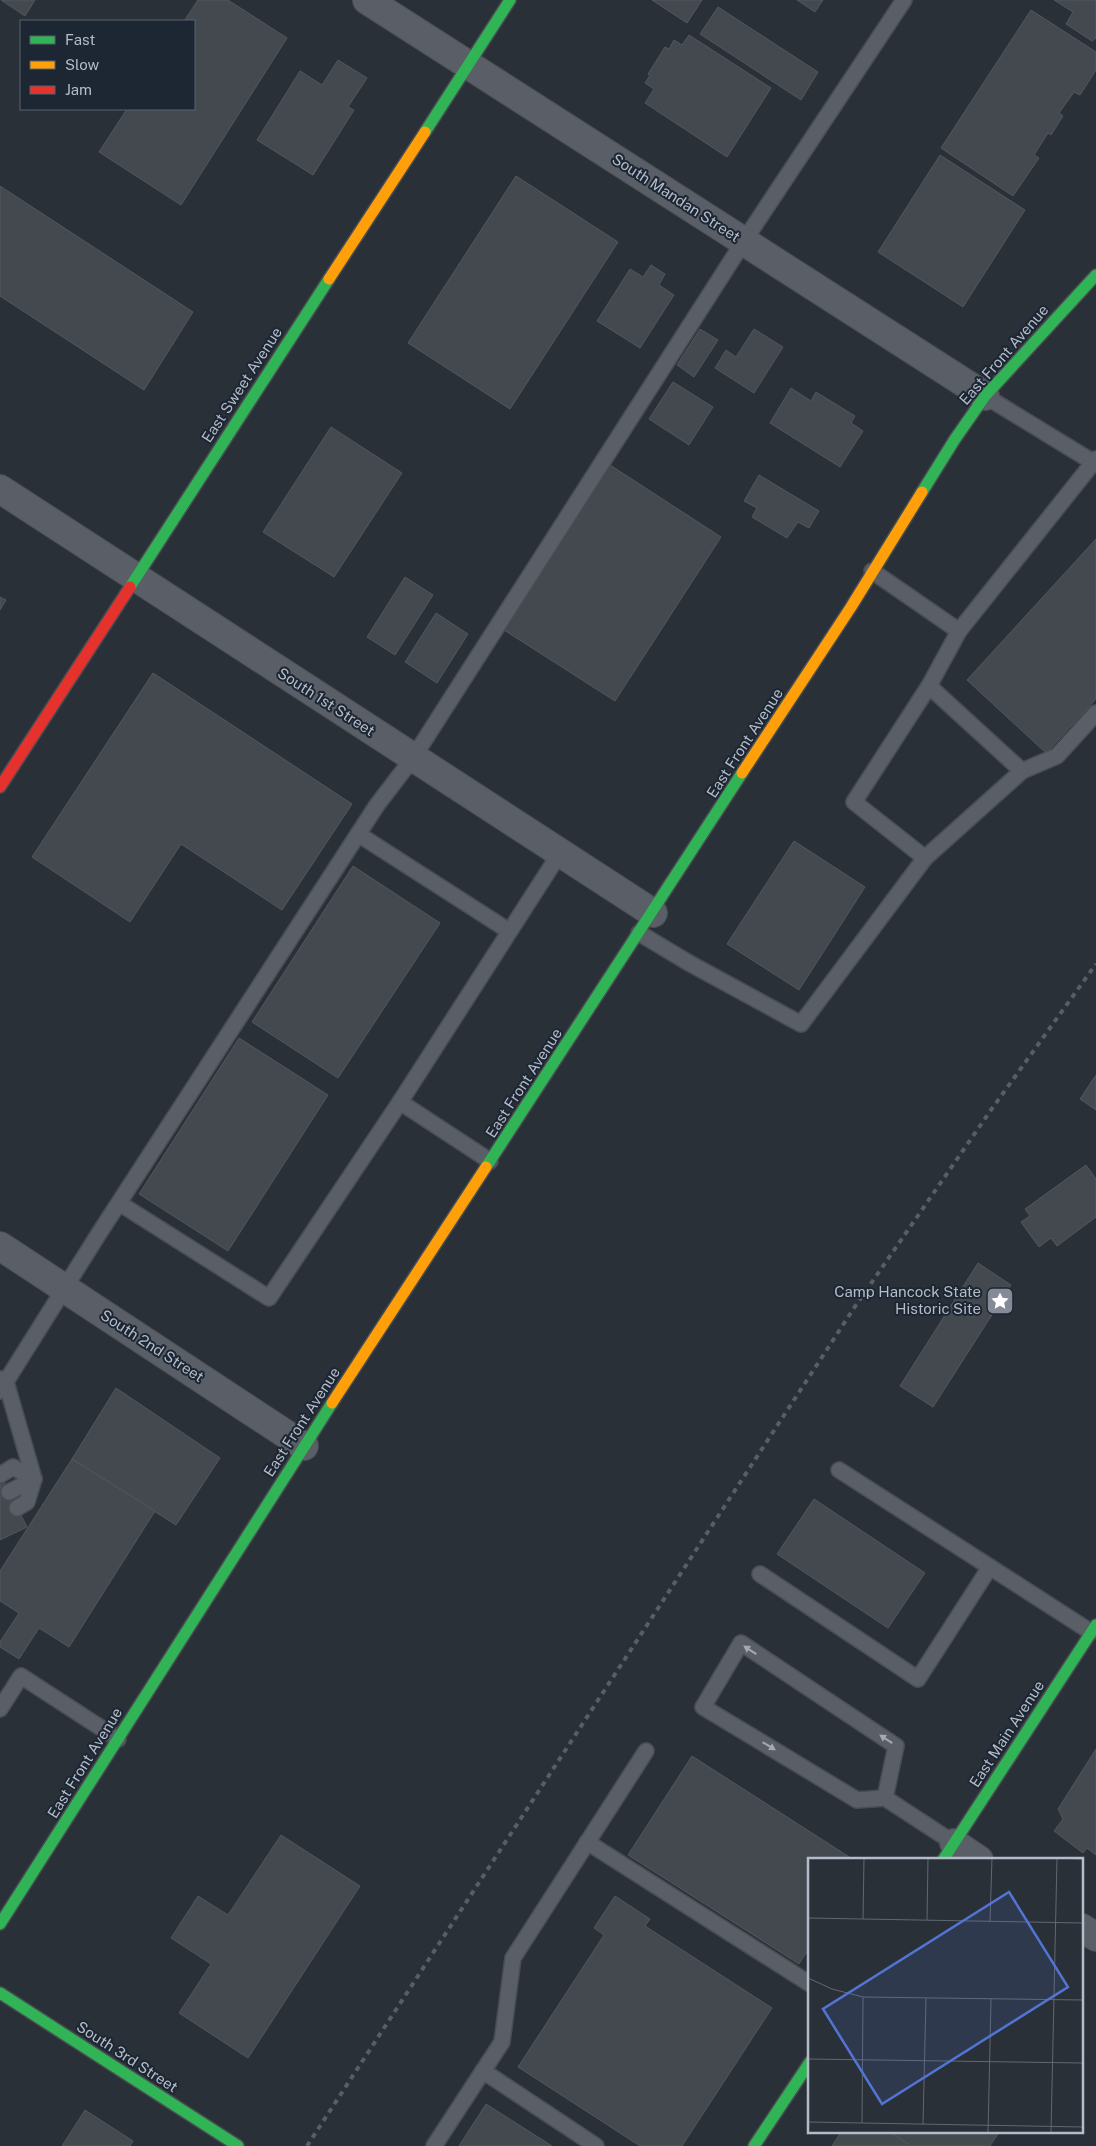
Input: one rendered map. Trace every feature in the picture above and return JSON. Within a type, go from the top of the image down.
[{"type":"street","name":"South Mandan Street","points":[[367,0],[985,396]]},
{"type":"street","name":"East Sweet Avenue","points":[[0,786],[510,0]]},
{"type":"street","name":"East Front Avenue","points":[[0,1924],[304,1446],[646,923],[872,572],[955,439],[985,396],[1095,278]]},
{"type":"street","name":"South 1st Street","points":[[0,489],[560,853],[646,923]]},
{"type":"street","name":"South 2nd Street","points":[[0,1246],[304,1446]]},
{"type":"street","name":"East Main Avenue","points":[[948,1852],[1094,1628]]},
{"type":"street","points":[[948,1852],[971,1858]]},
{"type":"street","points":[[1084,1929],[1096,1937]]},
{"type":"street","name":"South 3rd Street","points":[[0,1992],[238,2146]]},
{"type":"street","points":[[754,2146],[808,2065]]},
{"type":"lane","points":[[17,1508],[27,1502],[34,1479],[2,1384],[65,1290],[119,1202],[377,805],[413,758],[744,241],[904,0]]},
{"type":"lane","points":[[925,858],[854,802],[929,686],[960,631],[1095,460],[985,396]]},
{"type":"lane","points":[[872,572],[960,631]]},
{"type":"lane","points":[[929,686],[1022,770]]},
{"type":"lane","points":[[646,923],[689,963],[801,1024],[925,858],[1022,770],[1057,756],[1096,713]]},
{"type":"lane","points":[[358,834],[509,931]]},
{"type":"lane","points":[[119,1202],[269,1298],[400,1102],[560,853]]},
{"type":"lane","points":[[400,1102],[490,1161]]},
{"type":"lane","points":[[0,1475],[13,1467],[34,1479]]},
{"type":"lane","points":[[839,1470],[990,1567],[1094,1628]]},
{"type":"lane","points":[[9,1492],[34,1479]]},
{"type":"lane","points":[[760,1574],[918,1679],[990,1567]]},
{"type":"lane","points":[[885,1798],[896,1746],[741,1643],[703,1706],[857,1800],[885,1798],[948,1852]]},
{"type":"lane","points":[[2,1702],[21,1676],[118,1738]]},
{"type":"lane","points":[[434,2146],[502,2042],[513,1958],[646,1750]]},
{"type":"lane","points":[[587,1842],[808,1983]]},
{"type":"lane","points":[[482,2072],[596,2146]]},
{"type":"building","points":[[1,0],[35,0],[25,16]]},
{"type":"building","points":[[198,0],[228,0],[287,38],[181,205],[99,152],[126,110],[195,110],[195,20],[185,20]]},
{"type":"building","points":[[652,0],[702,0],[687,23]]},
{"type":"building","points":[[797,0],[823,0],[815,12]]},
{"type":"building","points":[[1054,0],[1096,0],[1096,38],[1092,41],[1066,24],[1073,12]]},
{"type":"building","points":[[718,7],[818,72],[801,100],[700,34]]},
{"type":"building","points":[[1031,10],[1096,52],[1096,70],[1080,95],[1074,92],[1059,113],[1063,116],[1051,135],[1048,133],[1034,155],[1039,158],[1013,196],[941,148]]},
{"type":"building","points":[[689,35],[771,88],[727,157],[645,103],[654,89],[645,83],[650,75],[648,74],[665,47],[669,49],[674,40],[682,45]]},
{"type":"building","points":[[338,60],[367,78],[348,107],[354,110],[313,175],[257,140],[300,71],[322,85]]},
{"type":"building","points":[[940,155],[1025,210],[963,307],[878,252]]},
{"type":"building","points":[[516,176],[618,242],[510,409],[408,343]]},
{"type":"building","points":[[0,186],[193,312],[144,390],[0,296]]},
{"type":"building","points":[[651,265],[665,274],[659,285],[674,295],[640,348],[597,321],[630,269],[643,277]]},
{"type":"building","points":[[700,329],[718,340],[694,377],[677,365]]},
{"type":"building","points":[[754,329],[783,347],[754,393],[715,368],[726,350],[736,357]]},
{"type":"building","points":[[673,382],[713,407],[689,445],[649,419]]},
{"type":"building","points":[[791,388],[811,401],[816,392],[855,416],[851,423],[863,431],[840,467],[770,423]]},
{"type":"building","points":[[331,427],[402,473],[334,577],[263,532]]},
{"type":"building","points":[[610,465],[721,537],[615,701],[504,630]]},
{"type":"building","points":[[759,475],[819,511],[809,528],[798,522],[787,538],[752,517],[757,508],[744,501]]},
{"type":"building","points":[[1096,539],[1096,699],[1046,753],[967,680]]},
{"type":"building","points":[[405,577],[433,595],[395,655],[367,637]]},
{"type":"building","points":[[0,597],[6,600],[0,610]]},
{"type":"building","points":[[436,613],[468,634],[437,683],[405,662]]},
{"type":"building","points":[[153,673],[352,804],[282,910],[181,844],[130,922],[32,857]]},
{"type":"building","points":[[794,841],[865,887],[799,990],[727,944]]},
{"type":"building","points":[[353,866],[440,923],[338,1078],[252,1022]]},
{"type":"building","points":[[239,1038],[328,1095],[228,1251],[139,1194]]},
{"type":"building","points":[[1096,1075],[1096,1110],[1080,1099]]},
{"type":"building","points":[[1086,1165],[1096,1179],[1096,1217],[1057,1246],[1051,1238],[1039,1247],[1021,1222],[1030,1216],[1025,1209]]},
{"type":"building","points":[[978,1263],[1011,1285],[933,1407],[900,1386]]},
{"type":"building","points":[[116,1388],[220,1458],[176,1525],[72,1459]]},
{"type":"building","points":[[72,1459],[155,1511],[69,1647],[39,1628],[19,1659],[0,1647],[0,1642],[19,1613],[0,1601],[0,1571]]},
{"type":"building","points":[[0,1474],[27,1527],[0,1540]]},
{"type":"building","points":[[814,1499],[925,1573],[888,1628],[777,1554]]},
{"type":"building","points":[[1096,1749],[1096,1855],[1087,1848],[1083,1853],[1054,1831],[1063,1819],[1058,1809]]},
{"type":"building","points":[[692,1756],[851,1858],[808,1858],[808,1950],[799,1964],[628,1855]]},
{"type":"building","points":[[281,1835],[360,1886],[248,2058],[179,2013],[211,1964],[171,1938],[198,1896],[228,1915]]},
{"type":"building","points":[[615,1896],[650,1919],[645,1926],[772,2008],[682,2146],[640,2146],[518,2067],[604,1935],[594,1928]]},
{"type":"building","points":[[486,2104],[552,2146],[459,2146]]},
{"type":"building","points":[[85,2110],[133,2141],[130,2146],[62,2146]]},
{"type":"building","points":[[840,2134],[894,2134],[911,2146],[832,2146]]},
{"type":"building","points":[[894,2134],[998,2134],[990,2146],[911,2146]]},
{"type":"railway","points":[[307,2146],[854,1308],[991,1110],[1096,964]]},
{"type":"traffic: fast","points":[[425,132],[510,0]]},
{"type":"traffic: fast","points":[[922,492],[985,396],[1096,275]]},
{"type":"traffic: fast","points":[[130,587],[329,279]]},
{"type":"traffic: fast","points":[[486,1167],[742,773]]},
{"type":"traffic: fast","points":[[0,1924],[332,1403]]},
{"type":"traffic: fast","points":[[944,1858],[1096,1625]]},
{"type":"traffic: fast","points":[[0,1993],[238,2146]]},
{"type":"traffic: fast","points":[[754,2146],[808,2065]]},
{"type":"traffic: slow","points":[[329,279],[425,132]]},
{"type":"traffic: slow","points":[[742,773],[851,607],[922,492]]},
{"type":"traffic: slow","points":[[332,1403],[486,1167]]},
{"type":"traffic: jam","points":[[0,787],[130,587]]},
{"type":"place","name":"Camp Hancock State Historic Site","points":[[1000,1301]]}]
